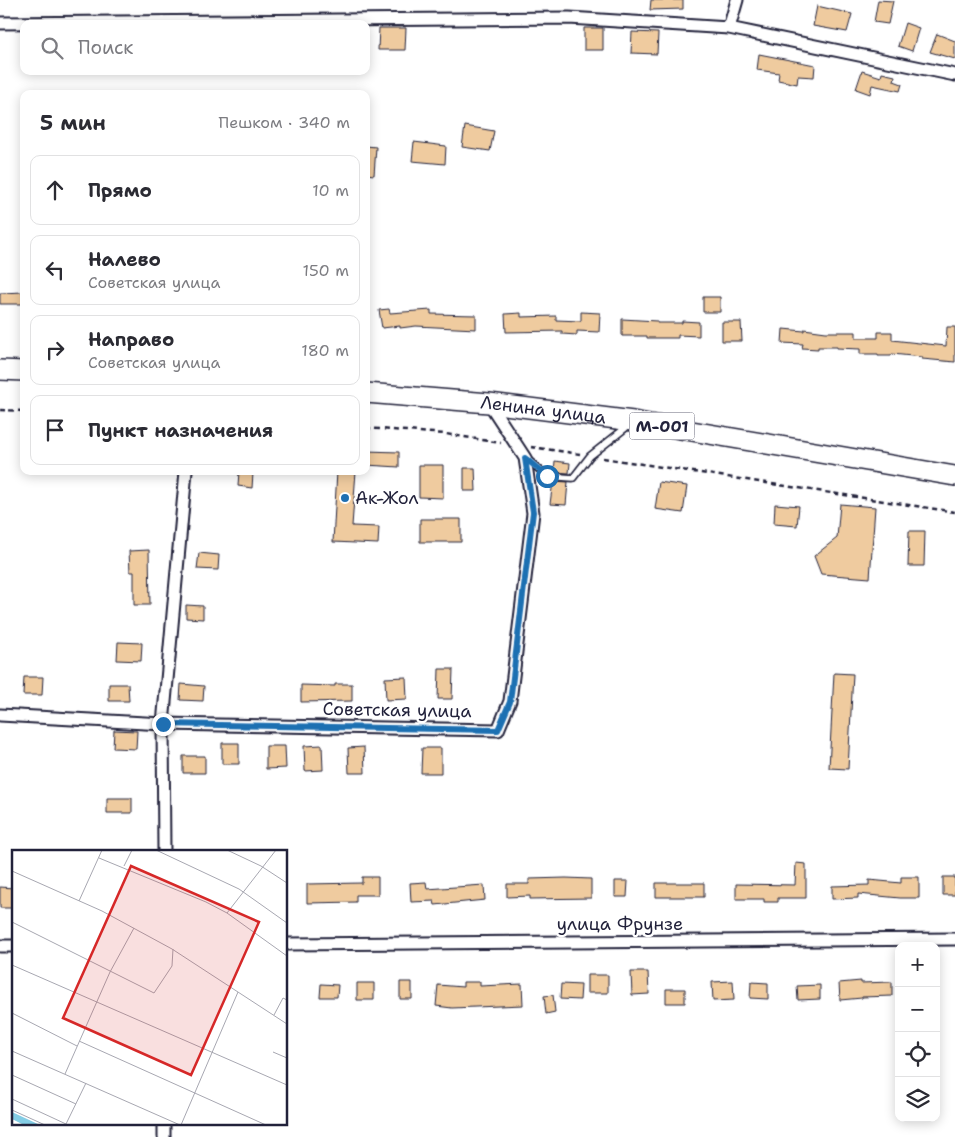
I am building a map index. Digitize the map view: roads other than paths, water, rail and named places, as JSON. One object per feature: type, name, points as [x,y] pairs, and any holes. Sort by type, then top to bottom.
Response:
[{"type":"main road","points":[[0,370],[20,371]]},
{"type":"main road","name":"Ленина улица","points":[[370,393],[489,403],[633,421],[955,476]]},
{"type":"street","points":[[729,28],[737,0]]},
{"type":"street","points":[[341,20],[569,18],[729,28],[955,75]]},
{"type":"street","points":[[0,23],[20,23]]},
{"type":"street","name":"Советская улица","points":[[0,715],[163,724],[498,730],[510,702],[533,512],[525,458],[489,403]]},
{"type":"street","points":[[164,850],[163,724],[186,475]]},
{"type":"street","name":"улица Фрунзе","points":[[288,944],[955,939]]},
{"type":"street","points":[[164,1124],[164,1137]]},
{"type":"lane","points":[[525,458],[547,476],[573,478],[590,456],[633,421]]},
{"type":"place","name":"Ак-Жол","points":[[345,498]]}]
